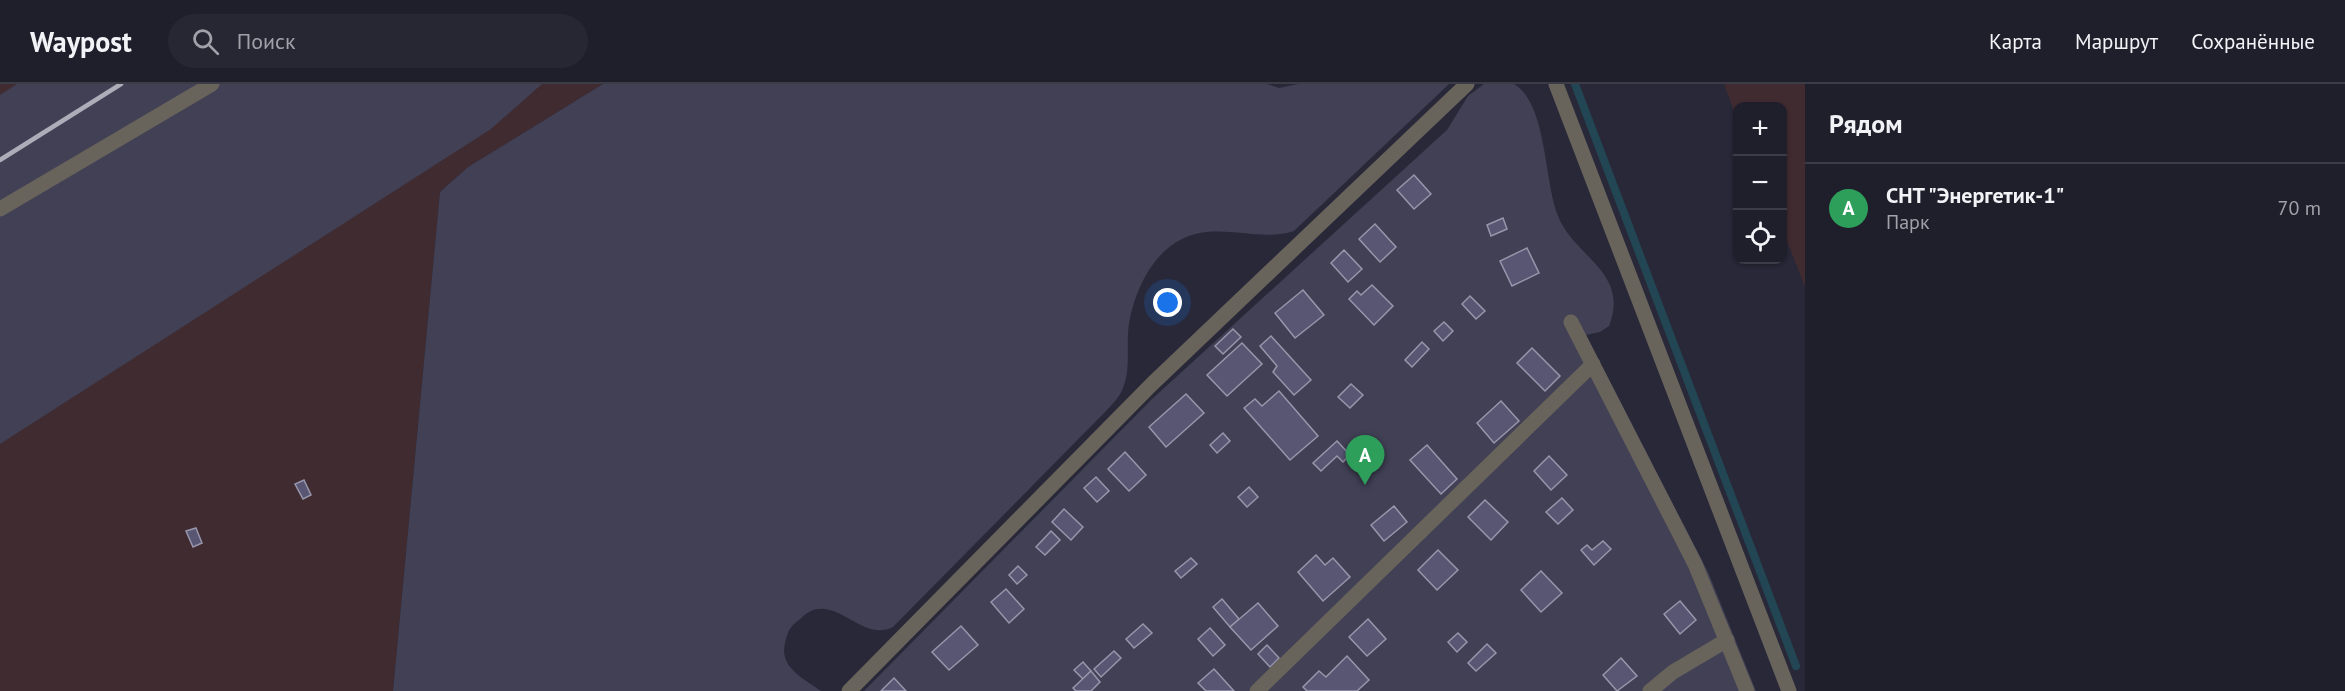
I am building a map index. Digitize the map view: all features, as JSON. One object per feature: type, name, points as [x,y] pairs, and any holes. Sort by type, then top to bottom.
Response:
[{"type":"street","points":[[0,209],[212,84]]},
{"type":"street","points":[[849,691],[1152,384],[1467,84]]},
{"type":"street","points":[[1556,84],[1790,691]]},
{"type":"street","points":[[1571,321],[1698,571],[1747,691]]},
{"type":"street","points":[[1257,691],[1593,364]]},
{"type":"street","points":[[1650,691],[1673,672],[1727,640]]},
{"type":"shaded area","points":[[0,84],[603,84],[468,167],[440,192],[393,691],[0,691]]},
{"type":"shaded area","points":[[17,84],[542,84],[491,129],[0,444],[0,95]]},
{"type":"shaded area","points":[[603,84],[1267,84],[1279,88],[1298,84],[1449,84],[1294,231],[1267,235],[1224,232],[1196,234],[1182,239],[1160,255],[1144,279],[1133,307],[1128,334],[1127,375],[1118,397],[893,627],[881,630],[869,628],[835,612],[823,609],[812,611],[791,627],[784,646],[788,665],[821,691],[393,691],[440,192],[468,167]]},
{"type":"shaded area","points":[[1484,84],[1514,84],[1525,94],[1533,108],[1539,125],[1553,201],[1558,216],[1566,231],[1598,266],[1612,292],[1614,307],[1609,326],[1600,332],[1586,335],[1708,572],[1756,691],[864,691],[1152,399],[1447,130],[1468,96]]},
{"type":"shaded area","points":[[1724,84],[1805,84],[1805,287],[1787,241],[1787,102],[1733,102],[1733,108]]},
{"type":"building","points":[[1414,175],[1431,194],[1414,209],[1397,190]]},
{"type":"building","points":[[1503,218],[1507,229],[1491,236],[1487,225]]},
{"type":"building","points":[[1375,224],[1396,247],[1380,262],[1359,239]]},
{"type":"building","points":[[1527,248],[1539,273],[1512,286],[1500,261]]},
{"type":"building","points":[[1344,250],[1362,269],[1348,282],[1331,263]]},
{"type":"building","points":[[1372,285],[1393,306],[1374,325],[1349,299],[1357,291],[1361,295]]},
{"type":"building","points":[[1303,290],[1324,315],[1295,338],[1275,313]]},
{"type":"building","points":[[1470,296],[1485,311],[1476,319],[1462,304]]},
{"type":"building","points":[[1444,322],[1453,331],[1443,341],[1434,331]]},
{"type":"building","points":[[1233,329],[1241,337],[1223,354],[1215,346]]},
{"type":"building","points":[[1271,336],[1311,380],[1294,395],[1273,372],[1277,366],[1260,346]]},
{"type":"building","points":[[1422,342],[1429,349],[1412,367],[1405,360]]},
{"type":"building","points":[[1242,343],[1262,364],[1227,396],[1207,375]]},
{"type":"building","points":[[1532,348],[1560,376],[1545,391],[1517,363]]},
{"type":"building","points":[[1351,384],[1363,395],[1350,408],[1338,397]]},
{"type":"building","points":[[1279,391],[1318,436],[1290,460],[1244,408],[1255,399],[1262,406]]},
{"type":"building","points":[[1186,394],[1204,413],[1166,447],[1149,427]]},
{"type":"building","points":[[1501,401],[1519,421],[1494,443],[1477,423]]},
{"type":"building","points":[[1223,433],[1230,441],[1217,453],[1210,445]]},
{"type":"building","points":[[1337,441],[1350,455],[1343,462],[1337,456],[1321,471],[1313,463]]},
{"type":"building","points":[[1427,445],[1457,479],[1441,494],[1410,460]]},
{"type":"building","points":[[1125,452],[1146,475],[1129,491],[1108,469]]},
{"type":"building","points":[[1549,456],[1567,475],[1551,490],[1534,471]]},
{"type":"building","points":[[1096,477],[1109,491],[1097,502],[1084,488]]},
{"type":"building","points":[[304,480],[311,495],[303,499],[295,484]]},
{"type":"building","points":[[1249,487],[1258,497],[1247,507],[1238,497]]},
{"type":"building","points":[[1562,498],[1573,510],[1558,524],[1546,512]]},
{"type":"building","points":[[1485,500],[1508,522],[1491,540],[1468,517]]},
{"type":"building","points":[[1394,506],[1407,522],[1384,541],[1371,525]]},
{"type":"building","points":[[1064,509],[1083,527],[1071,540],[1052,522]]},
{"type":"building","points":[[196,528],[202,543],[193,547],[186,531]]},
{"type":"building","points":[[1051,531],[1060,540],[1045,555],[1036,547]]},
{"type":"building","points":[[1603,541],[1611,549],[1594,565],[1581,550],[1587,545],[1592,550]]},
{"type":"building","points":[[1438,550],[1458,570],[1437,590],[1418,570]]},
{"type":"building","points":[[1316,555],[1325,565],[1333,558],[1350,577],[1323,601],[1298,572]]},
{"type":"building","points":[[1191,558],[1197,564],[1181,578],[1175,571]]},
{"type":"building","points":[[1018,566],[1027,575],[1017,584],[1009,575]]},
{"type":"building","points":[[1541,571],[1562,593],[1541,612],[1521,590]]},
{"type":"building","points":[[1006,589],[1024,609],[1009,623],[991,602]]},
{"type":"building","points":[[1222,599],[1239,619],[1230,627],[1213,607]]},
{"type":"building","points":[[1680,601],[1696,620],[1680,634],[1664,614]]},
{"type":"building","points":[[1258,603],[1278,626],[1251,650],[1230,627]]},
{"type":"building","points":[[1368,619],[1386,639],[1367,656],[1349,637]]},
{"type":"building","points":[[1143,624],[1152,633],[1134,648],[1126,639]]},
{"type":"building","points":[[961,626],[978,645],[949,670],[932,652]]},
{"type":"building","points":[[1210,628],[1225,645],[1213,656],[1198,639]]},
{"type":"building","points":[[1458,633],[1467,642],[1457,652],[1448,642]]},
{"type":"building","points":[[1487,644],[1496,653],[1476,671],[1468,663]]},
{"type":"building","points":[[1267,645],[1279,658],[1270,667],[1258,654]]},
{"type":"building","points":[[1114,651],[1121,658],[1101,677],[1094,669]]},
{"type":"building","points":[[1347,656],[1369,680],[1357,691],[1307,691],[1303,687],[1319,671],[1326,677]]},
{"type":"building","points":[[1621,658],[1637,676],[1617,691],[1603,675]]},
{"type":"building","points":[[1083,662],[1091,671],[1083,679],[1074,670]]},
{"type":"building","points":[[1214,669],[1234,691],[1206,691],[1198,683]]},
{"type":"building","points":[[1091,671],[1100,682],[1091,691],[1076,691],[1073,688]]},
{"type":"building","points":[[894,678],[906,691],[881,691]]},
{"type":"waterway","points":[[1575,84],[1796,666]]},
{"type":"railway","points":[[0,160],[121,84]]},
{"type":"place","name":"СНТ \"Энергетик-1\"","points":[[1365,485]]}]
